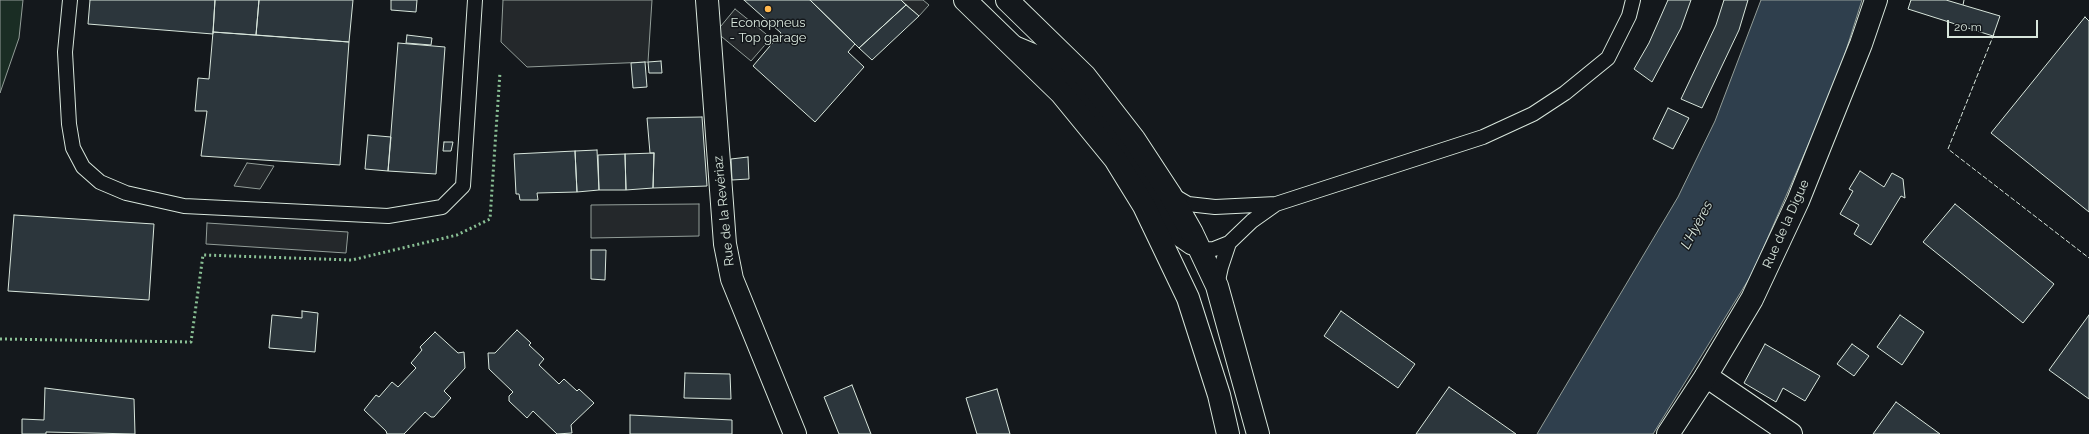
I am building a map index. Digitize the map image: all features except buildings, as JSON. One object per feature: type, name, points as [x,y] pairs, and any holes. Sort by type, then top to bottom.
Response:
[{"type":"street","name":"Rue de la Revériaz","points":[[707,0],[725,244],[732,279],[795,434]]},
{"type":"street","points":[[965,0],[1061,93],[1115,159],[1144,206],[1188,298],[1219,395],[1228,434]]},
{"type":"street","points":[[999,0],[1029,20]]},
{"type":"street","points":[[1007,0],[1085,76],[1134,139],[1170,194],[1201,250],[1217,286],[1258,434]]},
{"type":"street","name":"Rue de la Digue","points":[[1668,434],[1706,376],[1752,299],[1794,208],[1861,44],[1876,0]]},
{"type":"street","points":[[1706,376],[1791,434]]},
{"type":"lane","points":[[70,0],[65,52],[69,116],[73,148],[84,167],[100,182],[126,193],[184,206],[388,216],[442,207],[463,186],[475,0]]},
{"type":"lane","points":[[1170,194],[1188,204],[1215,207],[1276,204],[1483,137],[1533,114],[1565,93],[1608,58],[1629,16],[1633,0]]},
{"type":"lane","points":[[1008,40],[1048,57],[1124,149],[1177,238],[1190,247],[1201,250],[1214,249],[1229,243],[1252,221],[1276,204]]},
{"type":"lane","points":[[1217,286],[1220,267],[1229,243]]},
{"type":"green space","points":[[0,0],[23,0],[19,38],[0,93]]},
{"type":"shaded area","points":[[503,0],[652,0],[648,62],[527,67],[501,42]]},
{"type":"shaded area","points":[[901,0],[923,0],[929,5],[919,16]]},
{"type":"shaded area","points":[[735,9],[771,38],[751,61],[716,32]]},
{"type":"shaded area","points":[[247,163],[274,166],[260,189],[234,186]]},
{"type":"shaded area","points":[[699,204],[699,236],[591,238],[591,205]]},
{"type":"shaded area","points":[[207,223],[348,232],[346,253],[206,244]]},
{"type":"water","name":"L'Hyères","points":[[1761,0],[1862,0],[1837,79],[1752,274],[1653,434],[1537,434],[1678,197],[1715,121]]},
{"type":"hedge","points":[[0,339],[191,342],[203,255],[352,260],[457,235],[490,219],[500,72]]},
{"type":"fence","points":[[1964,0],[1964,6]]},
{"type":"fence","points":[[1994,34],[1948,149],[2089,258]]},
{"type":"place","name":"Econopneus - Top garage","points":[[768,9]]}]
